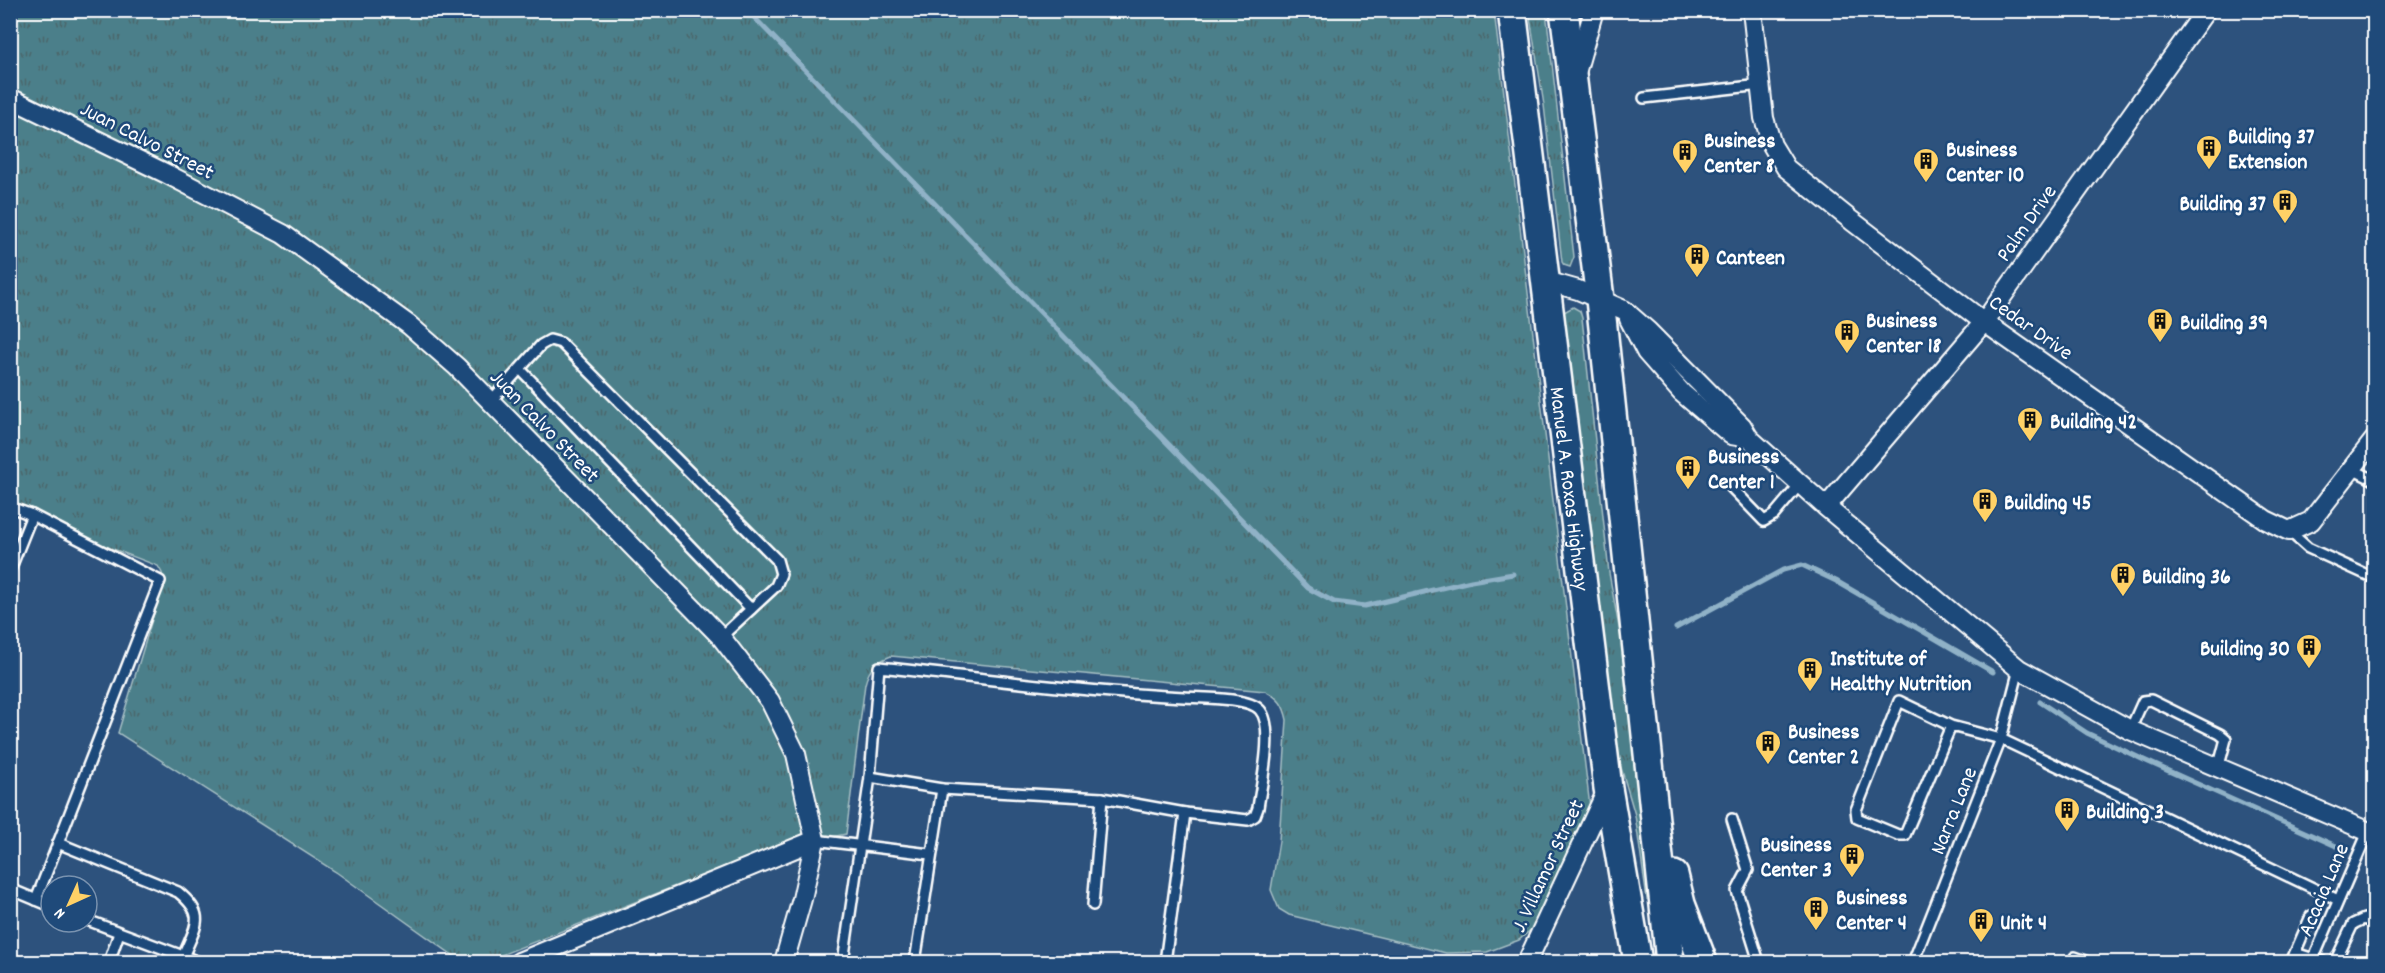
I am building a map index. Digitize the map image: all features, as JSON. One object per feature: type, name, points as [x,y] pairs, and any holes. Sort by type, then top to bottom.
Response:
[{"type":"main road","name":"Manuel A. Roxas Highway","points":[[1512,10],[1608,788],[1638,963]]},
{"type":"main road","name":"Manuel A. Roxas Highway","points":[[1564,10],[1600,298],[1671,963]]},
{"type":"main road","points":[[1648,760],[1681,904],[1703,963]]},
{"type":"street","points":[[1573,86],[1594,10]]},
{"type":"street","name":"Cedar Drive","points":[[1752,10],[1764,118],[1772,145],[1786,168],[1984,322],[2266,520],[2289,531]]},
{"type":"street","name":"Palm Drive","points":[[1826,507],[1984,322],[2206,10]]},
{"type":"street","name":"Juan Calvo Street","points":[[10,98],[167,174],[282,234],[409,325],[457,367],[721,637],[770,701],[796,754],[815,840],[802,899],[784,963]]},
{"type":"street","points":[[1546,281],[1600,298],[1624,310],[1646,352],[1682,393],[1731,435],[1749,438],[1826,507],[2019,669],[2130,730],[2371,833]]},
{"type":"street","points":[[2289,531],[2312,521],[2354,470],[2374,440]]},
{"type":"street","name":"J. Villamor Street","points":[[1527,963],[1608,788]]},
{"type":"street","points":[[522,961],[815,840]]},
{"type":"lane","points":[[1644,98],[1761,85]]},
{"type":"lane","points":[[490,402],[541,345],[550,340],[561,343],[777,560],[781,574],[776,586],[721,637]]},
{"type":"lane","points":[[520,369],[751,609]]},
{"type":"lane","points":[[2354,470],[2374,480]]},
{"type":"lane","points":[[1731,487],[1764,521],[1774,515],[1801,483]]},
{"type":"lane","points":[[10,507],[32,515],[160,581],[36,900]]},
{"type":"lane","points":[[10,570],[32,515]]},
{"type":"lane","points":[[2289,531],[2308,548],[2374,578]]},
{"type":"lane","points":[[843,963],[870,777],[879,667],[1142,695],[1208,698],[1248,703],[1257,707],[1266,722],[1266,743],[1258,808],[1255,816],[1248,820],[1185,813],[1102,798],[942,789],[870,777]]},
{"type":"lane","name":"Narra Lane","points":[[1913,963],[2001,739],[2019,669]]},
{"type":"lane","points":[[2130,730],[2144,701],[2151,700],[2226,739],[2218,769]]},
{"type":"lane","points":[[1951,726],[1905,835],[1898,836],[1857,818],[1856,810],[1899,701],[1951,726],[2001,739],[2338,900]]},
{"type":"lane","points":[[915,963],[930,854],[942,789]]},
{"type":"lane","points":[[1093,905],[1102,798]]},
{"type":"lane","points":[[1165,963],[1185,813]]},
{"type":"lane","points":[[1732,819],[1748,870],[1737,891],[1759,963]]},
{"type":"lane","name":"Acacia Lane","points":[[2316,962],[2338,900],[2371,833]]},
{"type":"lane","points":[[815,840],[930,854]]},
{"type":"lane","points":[[58,843],[178,892],[193,903],[198,918],[183,957]]},
{"type":"lane","points":[[10,889],[39,901]]},
{"type":"lane","points":[[2291,963],[2311,916]]},
{"type":"lane","points":[[2336,963],[2353,924],[2364,919],[2374,922]]},
{"type":"lane","points":[[99,925],[199,963]]},
{"type":"lane","points":[[109,963],[119,933]]},
{"type":"lane","points":[[2295,953],[2316,962]]},
{"type":"lane","points":[[2075,957],[2089,963]]},
{"type":"lane","points":[[522,961],[556,963]]},
{"type":"lane","points":[[2351,963],[2360,963]]},
{"type":"green space","points":[[10,11],[1494,11],[1590,807],[1535,926],[1519,940],[1487,952],[1446,953],[1289,915],[1279,909],[1271,890],[1279,841],[1287,720],[1280,702],[1265,691],[891,656],[874,666],[865,684],[846,834],[764,851],[486,961],[468,961],[454,956],[336,872],[118,733],[163,583],[162,573],[158,566],[11,510]]},
{"type":"green space","points":[[1529,11],[1546,11],[1574,257],[1570,267],[1562,262],[1544,105]]},
{"type":"green space","points":[[1573,307],[1580,311],[1582,318],[1609,573],[1623,649],[1651,898],[1647,899],[1635,815],[1620,764],[1563,317],[1564,312]]},
{"type":"waterway","points":[[747,10],[1308,588],[1334,602],[1365,606],[1471,581],[1513,574]]},
{"type":"waterway","points":[[1676,628],[1783,570],[1802,565],[1836,581],[1993,672]]},
{"type":"waterway","points":[[2040,702],[2087,733],[2336,846]]},
{"type":"place","name":"Building 37 Extension","points":[[2209,171]]},
{"type":"place","name":"Business Center 8","points":[[1685,175]]},
{"type":"place","name":"Business Center 10","points":[[1926,184]]},
{"type":"place","name":"Building 37","points":[[2285,225]]},
{"type":"place","name":"Canteen","points":[[1697,279]]},
{"type":"place","name":"Building 39","points":[[2160,344]]},
{"type":"place","name":"Business Center 18","points":[[1847,355]]},
{"type":"place","name":"Building 42","points":[[2030,443]]},
{"type":"place","name":"Business Center 1","points":[[1688,491]]},
{"type":"place","name":"Building 45","points":[[1985,524]]},
{"type":"place","name":"Building 36","points":[[2123,598]]},
{"type":"place","name":"Building 30","points":[[2309,670]]},
{"type":"place","name":"Institute of Healthy Nutrition","points":[[1810,693]]},
{"type":"place","name":"Business Center 2","points":[[1768,766]]},
{"type":"place","name":"Building 3","points":[[2067,833]]},
{"type":"place","name":"Business Center 3","points":[[1852,879]]},
{"type":"place","name":"Business Center 4","points":[[1816,932]]},
{"type":"place","name":"Unit 4","points":[[1981,944]]}]
